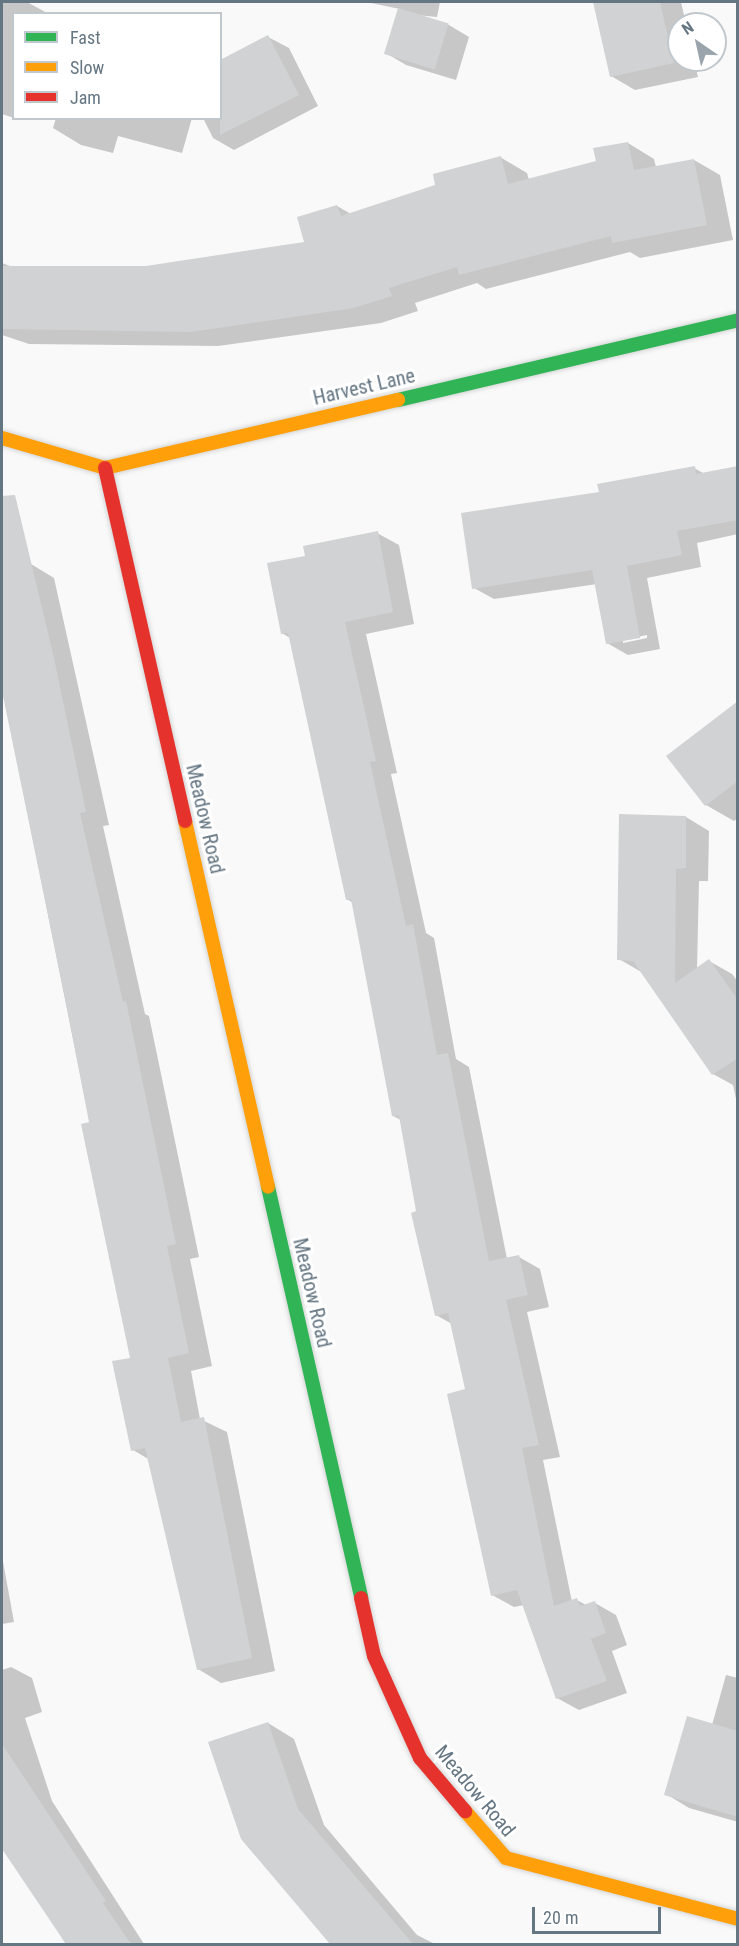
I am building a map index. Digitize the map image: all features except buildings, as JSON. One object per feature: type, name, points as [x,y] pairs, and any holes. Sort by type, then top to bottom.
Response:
[{"type":"street","name":"Harvest Lane","points":[[2,438],[105,468],[738,320]]},
{"type":"street","name":"Meadow Road","points":[[105,468],[374,1656],[420,1758],[507,1858],[738,1918]]},
{"type":"traffic: fast","points":[[398,400],[738,320]]},
{"type":"traffic: fast","points":[[268,1187],[361,1598]]},
{"type":"traffic: slow","points":[[2,438],[105,468],[398,400]]},
{"type":"traffic: slow","points":[[185,821],[268,1187]]},
{"type":"traffic: slow","points":[[465,1811],[506,1858],[738,1919]]},
{"type":"traffic: jam","points":[[105,468],[185,821]]},
{"type":"traffic: jam","points":[[361,1598],[374,1656],[420,1758],[465,1811]]}]
